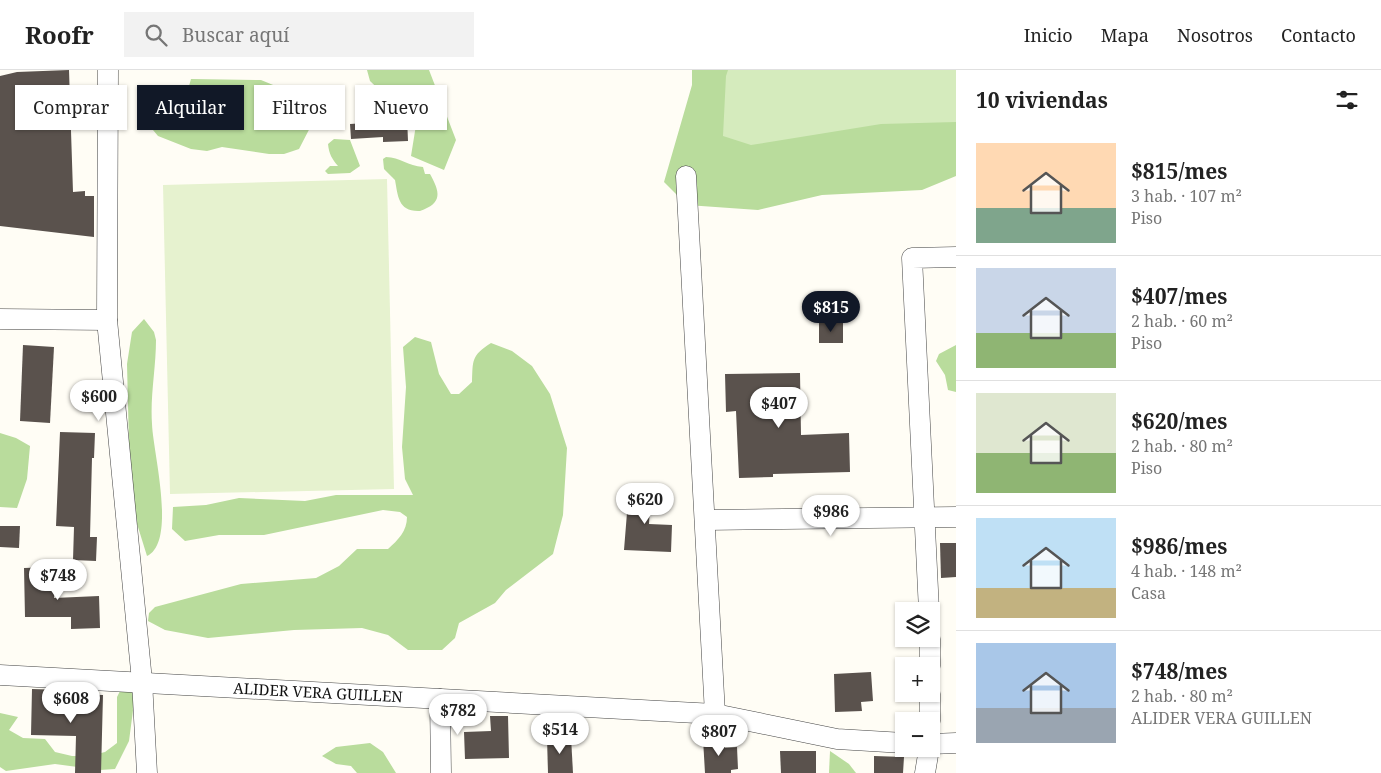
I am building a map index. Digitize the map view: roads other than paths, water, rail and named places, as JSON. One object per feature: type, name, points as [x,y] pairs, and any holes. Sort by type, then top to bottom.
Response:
[{"type":"street","points":[[108,70],[107,320],[142,681],[147,773]]},
{"type":"street","points":[[686,176],[715,714]]},
{"type":"street","points":[[929,602],[912,258],[956,257]]},
{"type":"street","points":[[0,319],[107,320]]},
{"type":"street","points":[[705,520],[956,517]]},
{"type":"street","name":"ALIDER VERA GUILLEN","points":[[0,675],[142,681],[715,714],[837,739],[895,742]]},
{"type":"street","points":[[440,699],[441,773]]},
{"type":"street","points":[[940,744],[956,743]]},
{"type":"street","points":[[925,773],[928,757]]}]
